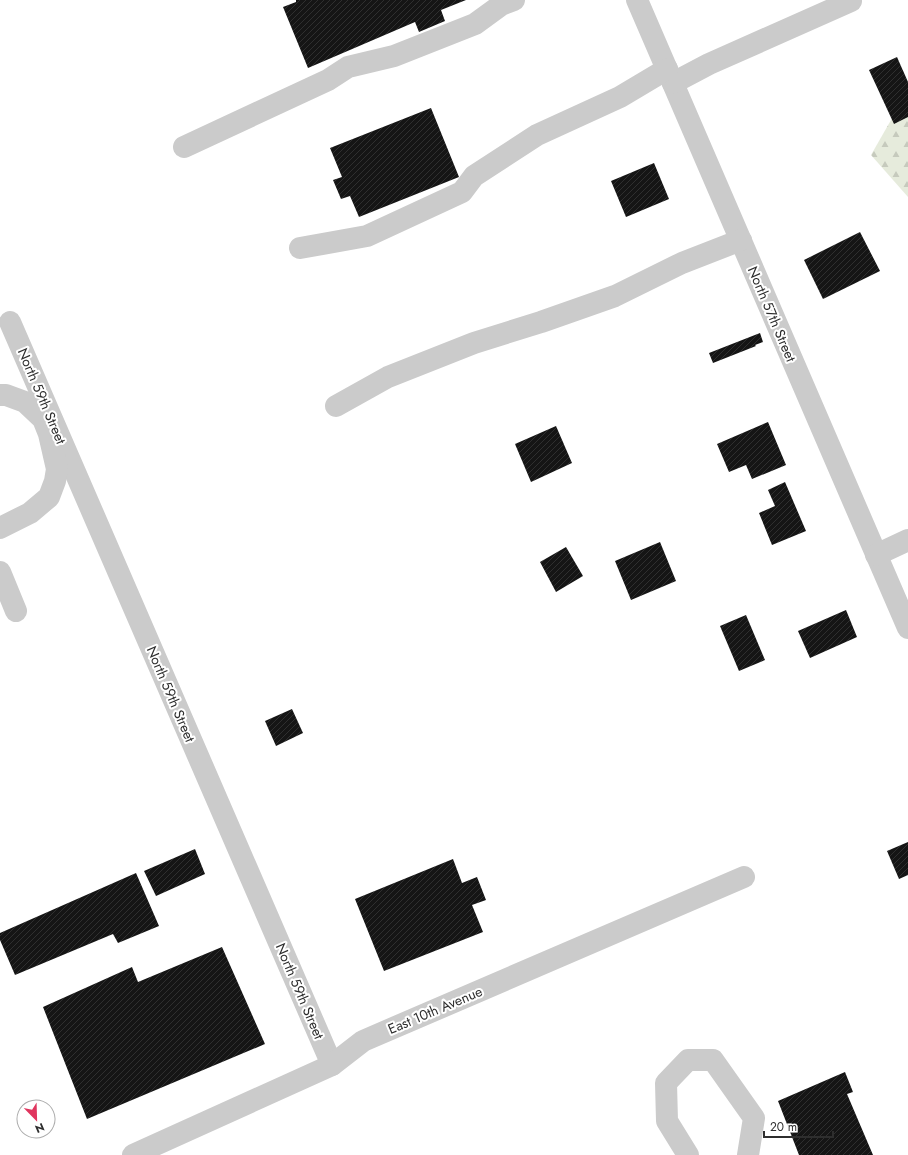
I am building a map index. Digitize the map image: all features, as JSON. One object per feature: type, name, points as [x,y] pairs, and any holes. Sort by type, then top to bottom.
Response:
[{"type":"street","points":[[184,147],[328,80],[348,67],[394,56],[475,24],[501,6],[514,0]]},
{"type":"street","name":"North 57th Street","points":[[637,0],[908,628]]},
{"type":"street","points":[[300,248],[367,236],[462,192],[474,176],[537,135],[670,76],[709,64],[851,1]]},
{"type":"street","points":[[336,406],[388,377],[474,343],[541,322],[615,296],[682,263],[740,240]]},
{"type":"street","name":"North 59th Street","points":[[10,322],[332,1065]]},
{"type":"street","points":[[0,395],[6,394],[25,402],[43,419],[49,434],[57,469],[55,481],[49,497],[30,512],[0,528]]},
{"type":"street","points":[[876,555],[908,540]]},
{"type":"street","points":[[0,572],[16,611]]},
{"type":"street","name":"East 10th Avenue","points":[[146,1152],[332,1065],[363,1041],[744,877]]},
{"type":"street","points":[[688,1155],[667,1121],[666,1083],[688,1060],[713,1060],[754,1118],[748,1155]]},
{"type":"green space","points":[[908,96],[908,197],[871,155],[899,106]]},
{"type":"building","points":[[296,0],[466,0],[441,10],[445,21],[419,32],[415,22],[308,68],[283,7],[296,2]]},
{"type":"building","points":[[897,57],[908,82],[908,117],[894,124],[869,70]]},
{"type":"building","points":[[431,108],[459,177],[359,217],[350,196],[341,199],[333,180],[342,177],[330,148]]},
{"type":"building","points":[[654,163],[669,199],[626,217],[611,181]]},
{"type":"building","points":[[860,232],[880,271],[823,299],[804,260]]},
{"type":"building","points":[[760,333],[763,342],[713,363],[709,353]]},
{"type":"building","points":[[768,422],[786,465],[752,479],[746,465],[729,472],[717,444]]},
{"type":"building","points":[[556,426],[572,463],[531,482],[515,444]]},
{"type":"building","points":[[785,482],[806,531],[772,545],[759,513],[775,506],[768,490]]},
{"type":"building","points":[[660,542],[676,581],[631,600],[615,561]]},
{"type":"building","points":[[566,547],[583,576],[556,592],[540,562]]},
{"type":"building","points":[[846,610],[857,637],[810,658],[798,631]]},
{"type":"building","points":[[746,615],[765,660],[739,671],[720,626]]},
{"type":"building","points":[[292,709],[303,733],[276,746],[265,721]]},
{"type":"building","points":[[908,842],[908,875],[899,879],[887,851]]},
{"type":"building","points":[[195,849],[205,874],[156,896],[144,871]]},
{"type":"building","points":[[453,859],[462,883],[477,877],[486,900],[472,905],[483,932],[384,971],[355,899]]},
{"type":"building","points":[[136,873],[159,926],[118,943],[113,934],[15,975],[0,940],[0,933]]},
{"type":"building","points":[[222,947],[265,1044],[87,1119],[43,1007],[132,967],[138,982]]},
{"type":"building","points":[[845,1072],[853,1092],[847,1094],[873,1155],[799,1155],[778,1101]]}]
